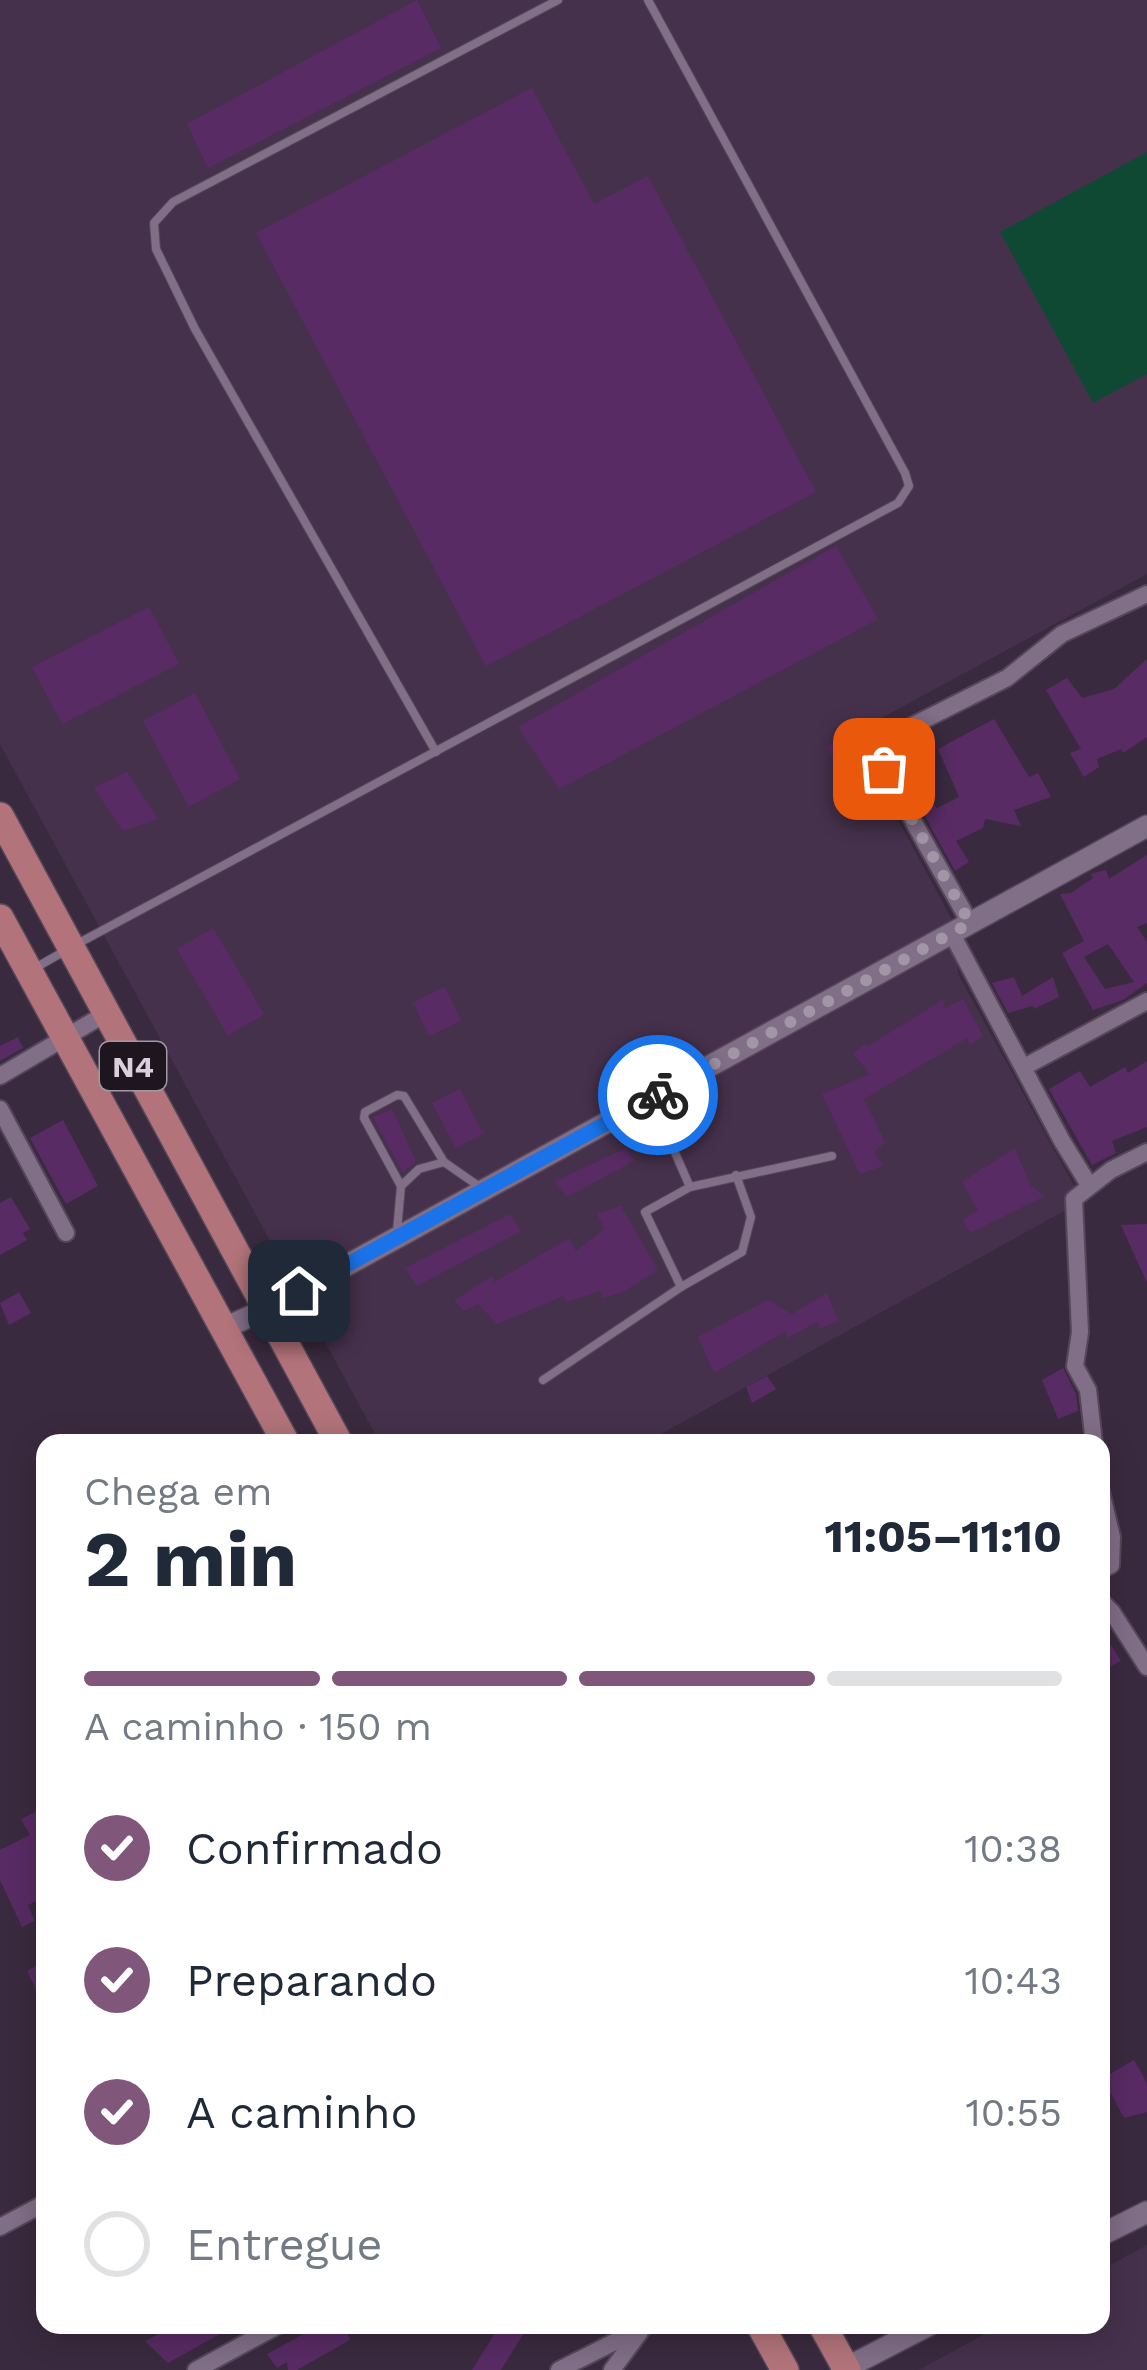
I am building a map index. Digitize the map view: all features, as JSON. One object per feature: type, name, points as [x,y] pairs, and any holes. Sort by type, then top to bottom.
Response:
[{"type":"highway","name":"N4","points":[[0,815],[334,1434]]},
{"type":"highway","name":"N4","points":[[0,918],[281,1434]]},
{"type":"highway","points":[[765,2334],[784,2370]]},
{"type":"highway","points":[[827,2334],[845,2369]]},
{"type":"street","points":[[1089,1185],[1024,1067],[884,769],[884,749],[894,735],[1007,677],[1062,634],[1147,594]]},
{"type":"street","points":[[224,1328],[267,1309],[1147,826]]},
{"type":"street","points":[[1024,1067],[1147,1000]]},
{"type":"street","points":[[0,1076],[105,1015]]},
{"type":"street","points":[[0,1109],[66,1233]]},
{"type":"street","points":[[1093,1434],[1088,1390],[1075,1366],[1080,1332],[1074,1199],[1089,1185],[1147,1152]]},
{"type":"street","points":[[1110,1529],[1110,1565]]},
{"type":"street","points":[[1110,1610],[1147,1667]]},
{"type":"street","points":[[0,2227],[36,2208]]},
{"type":"street","points":[[1110,2231],[1147,2212]]},
{"type":"street","points":[[196,2370],[262,2334]]},
{"type":"street","points":[[559,2370],[629,2334]]},
{"type":"street","points":[[612,2370],[639,2334]]},
{"type":"street","points":[[845,2369],[912,2334]]},
{"type":"lane","points":[[436,752],[195,329],[156,249],[154,223],[173,202],[557,0]]},
{"type":"lane","points":[[30,971],[898,502],[909,486],[648,0]]},
{"type":"lane","points":[[396,1238],[401,1186],[364,1112],[404,1096],[444,1162],[484,1190]]},
{"type":"lane","points":[[651,1099],[690,1187]]},
{"type":"lane","points":[[681,1286],[645,1212],[690,1187],[832,1156]]},
{"type":"lane","points":[[401,1186],[419,1168],[444,1162]]},
{"type":"lane","points":[[543,1380],[681,1286],[742,1252],[751,1217],[736,1175]]},
{"type":"shaded area","points":[[0,0],[1147,0],[1147,574],[852,734],[952,920],[958,974],[1082,1201],[661,1434],[375,1434],[0,744]]},
{"type":"shaded area","points":[[1147,2245],[1147,2370],[919,2370],[985,2334],[1110,2334],[1110,2265]]},
{"type":"green space","points":[[1147,152],[1147,374],[1093,403],[1000,232]]},
{"type":"building","points":[[417,0],[441,48],[208,168],[187,124]]},
{"type":"building","points":[[532,88],[594,204],[648,176],[816,492],[486,666],[256,233]]},
{"type":"building","points":[[836,546],[878,619],[559,789],[518,727]]},
{"type":"building","points":[[149,607],[179,664],[62,724],[32,667]]},
{"type":"building","points":[[1147,659],[1147,737],[1123,753],[1121,749],[1097,759],[1099,767],[1084,777],[1070,753],[1081,749],[1046,690],[1067,678],[1082,698],[1114,689]]},
{"type":"building","points":[[195,693],[240,779],[189,807],[143,721]]},
{"type":"building","points":[[994,719],[1029,777],[1038,773],[1051,797],[1014,810],[1021,826],[985,819],[983,828],[956,841],[969,862],[955,871],[920,807],[928,799],[937,808],[959,797],[938,749]]},
{"type":"building","points":[[842,738],[872,784],[853,795],[827,747]]},
{"type":"building","points":[[127,772],[158,819],[123,831],[94,788]]},
{"type":"building","points":[[1147,855],[1147,923],[1137,927],[1147,942],[1147,983],[1123,1000],[1093,1010],[1062,953],[1084,941],[1060,894],[1071,893],[1093,878],[1091,874],[1106,870],[1109,879]],"holes":[[[1108,944],[1134,982],[1105,989],[1084,957]]]},
{"type":"building","points":[[213,928],[264,1014],[228,1036],[177,949]]},
{"type":"building","points":[[1014,977],[1022,996],[1053,977],[1059,997],[1034,1009],[1008,1013],[992,983]]},
{"type":"building","points":[[445,987],[461,1021],[429,1036],[413,1002]]},
{"type":"building","points":[[963,999],[983,1036],[970,1045],[967,1038],[864,1099],[885,1142],[874,1152],[883,1166],[860,1174],[822,1094],[870,1074],[853,1053],[866,1043],[943,1000],[945,1009]]},
{"type":"building","points":[[18,1037],[23,1048],[0,1061],[0,1046]]},
{"type":"building","points":[[1147,1061],[1147,1127],[1112,1141],[1116,1153],[1092,1165],[1049,1089],[1080,1071],[1090,1087],[1125,1067],[1128,1073]]},
{"type":"building","points":[[460,1089],[483,1134],[456,1148],[432,1103]]},
{"type":"building","points":[[392,1109],[416,1161],[403,1173],[373,1117]]},
{"type":"building","points":[[63,1120],[98,1186],[66,1204],[30,1138]]},
{"type":"building","points":[[626,1148],[634,1161],[567,1197],[554,1182]]},
{"type":"building","points":[[1015,1148],[1030,1185],[1045,1196],[970,1233],[963,1220],[978,1210],[962,1182]]},
{"type":"building","points":[[11,1197],[30,1229],[23,1233],[27,1240],[0,1255],[0,1203]]},
{"type":"building","points":[[621,1206],[658,1270],[623,1292],[603,1298],[600,1291],[567,1302],[563,1296],[497,1324],[478,1304],[464,1311],[454,1301],[492,1276],[495,1282],[569,1238],[576,1251],[604,1229],[597,1214]]},
{"type":"building","points":[[510,1214],[521,1231],[417,1286],[405,1268]]},
{"type":"building","points":[[1147,1224],[1147,1283],[1121,1225]]},
{"type":"building","points":[[19,1292],[31,1313],[9,1325],[0,1303]]},
{"type":"building","points":[[827,1293],[838,1321],[821,1328],[817,1322],[787,1338],[786,1331],[714,1373],[698,1337],[768,1300],[792,1314]]},
{"type":"building","points":[[1063,1368],[1076,1394],[1078,1411],[1058,1419],[1042,1380]]},
{"type":"building","points":[[767,1376],[776,1389],[752,1403],[746,1387]]},
{"type":"building","points":[[1110,1643],[1121,1661],[1110,1666]]},
{"type":"building","points":[[36,1812],[36,1901],[28,1905],[35,1921],[22,1927],[0,1880],[0,1850],[30,1835],[21,1819]]},
{"type":"building","points":[[36,1966],[36,1990],[27,1971]]},
{"type":"building","points":[[1134,2060],[1147,2083],[1147,2112],[1124,2118],[1110,2091],[1110,2074]]},
{"type":"building","points":[[159,2334],[220,2334],[168,2363],[145,2341]]},
{"type":"building","points":[[304,2334],[348,2334],[350,2340],[297,2370],[288,2370],[287,2362],[277,2368],[267,2354]]},
{"type":"building","points":[[494,2334],[523,2334],[501,2370],[472,2370]]},
{"type":"way so far","points":[[658,1095],[970,923],[884,769]]},
{"type":"route","points":[[299,1291],[658,1095]]}]
